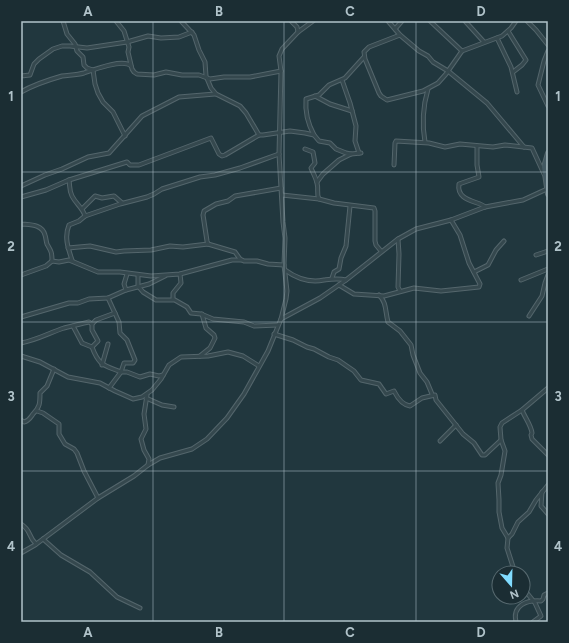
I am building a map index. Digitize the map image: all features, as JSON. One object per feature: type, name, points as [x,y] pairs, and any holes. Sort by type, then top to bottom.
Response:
[{"type":"main road","points":[[548,153],[544,167],[548,192]]},
{"type":"street","points":[[63,21],[67,33],[74,42],[77,51],[83,57],[84,65],[93,70]]},
{"type":"street","points":[[116,21],[123,29],[132,70],[137,74],[154,75],[167,72],[182,75],[199,75],[206,79],[250,76],[280,71]]},
{"type":"street","points":[[181,21],[194,35],[205,62],[206,79],[211,88],[216,94],[240,106],[259,134]]},
{"type":"street","points":[[290,21],[297,27],[298,32]]},
{"type":"street","points":[[21,553],[36,544],[98,498],[134,476],[148,464],[160,458],[192,449],[207,439],[227,418],[238,403],[268,350],[281,319],[287,295],[284,265],[285,238],[278,133],[279,56],[280,51],[298,32],[313,21]]},
{"type":"street","points":[[388,21],[400,35],[419,51],[428,56],[433,62],[448,71],[479,95],[494,109],[524,147]]},
{"type":"street","points":[[395,29],[402,21]]},
{"type":"street","points":[[430,21],[462,51]]},
{"type":"street","points":[[466,21],[484,42]]},
{"type":"street","points":[[400,35],[367,48],[364,52],[364,57],[379,93],[385,100],[390,100],[428,89],[438,83],[462,51],[502,36],[516,21]]},
{"type":"street","points":[[527,21],[548,46]]},
{"type":"street","points":[[508,31],[526,60],[513,72]]},
{"type":"street","points":[[21,76],[31,75],[34,64],[38,59],[53,49],[66,45],[87,48],[127,42],[148,36],[161,38],[179,37],[192,32]]},
{"type":"street","points":[[496,38],[513,72],[517,92]]},
{"type":"street","points":[[548,51],[538,85],[548,106]]},
{"type":"street","points":[[350,154],[336,149],[330,143],[319,141],[310,127],[306,104],[307,98],[316,96],[331,84],[342,80],[364,57]]},
{"type":"street","points":[[21,92],[30,87],[61,77],[83,74],[111,64],[127,63],[131,66]]},
{"type":"street","points":[[93,70],[98,93],[103,102],[113,112],[125,136]]},
{"type":"street","points":[[317,182],[338,160],[350,154],[360,153],[355,141],[357,128],[342,80]]},
{"type":"street","points":[[425,142],[423,127],[425,101],[428,89]]},
{"type":"street","points":[[21,186],[88,157],[106,154],[112,151],[142,116],[179,97],[216,94]]},
{"type":"street","points":[[316,96],[330,104],[352,111]]},
{"type":"street","points":[[21,198],[25,195],[46,190],[69,180],[127,162],[130,165],[139,165],[211,138],[222,156],[259,134],[263,135],[290,131],[314,135]]},
{"type":"street","points":[[394,165],[396,141],[425,142],[445,148],[460,144],[493,147],[505,145],[530,147],[533,150],[544,174]]},
{"type":"street","points":[[477,146],[477,165],[479,176],[459,184],[459,188],[463,195],[470,201],[483,204],[485,207]]},
{"type":"street","points":[[305,149],[312,151],[315,163],[311,168],[317,182],[319,200]]},
{"type":"street","points":[[72,260],[66,236],[69,226],[85,216],[122,203],[145,198],[162,189],[200,177],[215,175],[244,167],[279,154]]},
{"type":"street","points":[[69,180],[69,191],[82,209],[85,216]]},
{"type":"street","points":[[208,244],[206,241],[203,215],[204,212],[218,203],[228,201],[235,196],[281,188]]},
{"type":"street","points":[[281,319],[320,298],[346,280],[398,239],[416,229],[451,220],[485,207],[523,200],[548,192]]},
{"type":"street","points":[[82,209],[92,197],[95,196],[102,198],[114,196],[122,203]]},
{"type":"street","points":[[282,196],[319,200],[374,209],[375,241],[376,245],[382,251]]},
{"type":"street","points":[[332,278],[334,272],[339,269],[341,258],[346,246],[350,206]]},
{"type":"street","points":[[339,285],[354,294],[379,296],[415,288],[441,291],[479,287],[480,284],[460,235],[451,220]]},
{"type":"street","points":[[21,224],[40,228],[45,234],[47,243],[51,250],[52,261]]},
{"type":"street","points":[[398,239],[398,287],[400,291]]},
{"type":"street","points":[[474,272],[488,264],[496,250],[504,241]]},
{"type":"street","points":[[68,248],[90,246],[116,252],[151,250],[170,246],[183,247],[208,244],[235,252],[242,260]]},
{"type":"street","points":[[536,255],[548,251]]},
{"type":"street","points":[[21,275],[46,266],[52,261],[60,262],[68,259],[98,272],[120,272],[151,276],[180,274],[232,260],[284,265]]},
{"type":"street","points":[[521,280],[548,269]]},
{"type":"street","points":[[285,270],[299,278],[321,280],[332,278],[346,280]]},
{"type":"street","points":[[126,290],[124,284],[127,274]]},
{"type":"street","points":[[173,300],[173,294],[182,283],[180,274]]},
{"type":"street","points":[[138,275],[138,286],[143,292],[154,299],[166,301],[173,300],[187,308],[191,313],[202,314],[213,319],[244,322],[254,326],[278,325]]},
{"type":"street","points":[[21,316],[69,303],[78,303],[90,299],[108,298],[126,290],[146,285],[168,275]]},
{"type":"street","points":[[529,316],[542,296],[548,275]]},
{"type":"street","points":[[379,296],[386,304],[388,322],[400,331],[412,345],[413,355],[420,373],[432,394],[435,395],[436,400],[463,434],[474,443],[482,455],[485,455],[501,440]]},
{"type":"street","points":[[108,298],[119,322],[121,335],[127,340],[135,359],[132,363],[124,363],[121,372],[108,388]]},
{"type":"street","points":[[92,347],[98,341],[92,330],[92,324],[96,320],[115,313]]},
{"type":"street","points":[[199,356],[210,348],[214,339],[214,335],[206,328],[202,314]]},
{"type":"street","points":[[21,343],[41,338],[64,328],[89,322],[92,324]]},
{"type":"street","points":[[73,326],[82,344],[92,347]]},
{"type":"street","points":[[274,334],[293,340],[338,360],[356,372],[361,380],[381,385],[386,394],[394,391],[408,406],[432,394]]},
{"type":"street","points":[[102,364],[108,344]]},
{"type":"street","points":[[92,347],[96,358],[102,364],[121,372],[127,372],[140,377],[150,374],[159,376],[163,375]]},
{"type":"street","points":[[21,356],[37,360],[72,378],[97,382],[133,399],[146,396],[154,388],[169,365],[179,358],[228,352],[243,356],[259,366]]},
{"type":"street","points":[[21,420],[24,422],[28,421],[37,410],[41,399],[40,393],[47,386],[54,369]]},
{"type":"street","points":[[512,565],[507,548],[508,538],[502,528],[499,512],[497,485],[501,475],[505,451],[501,440],[500,428],[502,424],[522,410],[548,388]]},
{"type":"street","points":[[146,396],[144,414],[146,429],[141,440],[149,459],[148,464]]},
{"type":"street","points":[[146,396],[162,404],[174,407]]},
{"type":"street","points":[[37,410],[59,425],[59,434],[65,444],[74,449],[77,453],[84,471],[98,498]]},
{"type":"street","points":[[522,410],[526,420],[532,427],[532,433],[530,434],[532,438],[548,455]]},
{"type":"street","points":[[440,441],[456,425]]},
{"type":"street","points":[[508,538],[512,534],[518,522],[530,510],[548,485]]},
{"type":"street","points":[[542,492],[541,506],[548,514]]},
{"type":"street","points":[[21,524],[28,529],[32,540],[36,544]]},
{"type":"street","points":[[43,538],[61,555],[90,572],[117,596],[140,608]]},
{"type":"street","points":[[516,622],[515,614],[518,608],[533,600],[541,601],[544,595],[548,593]]},
{"type":"street","points":[[531,598],[541,616],[534,622]]}]
